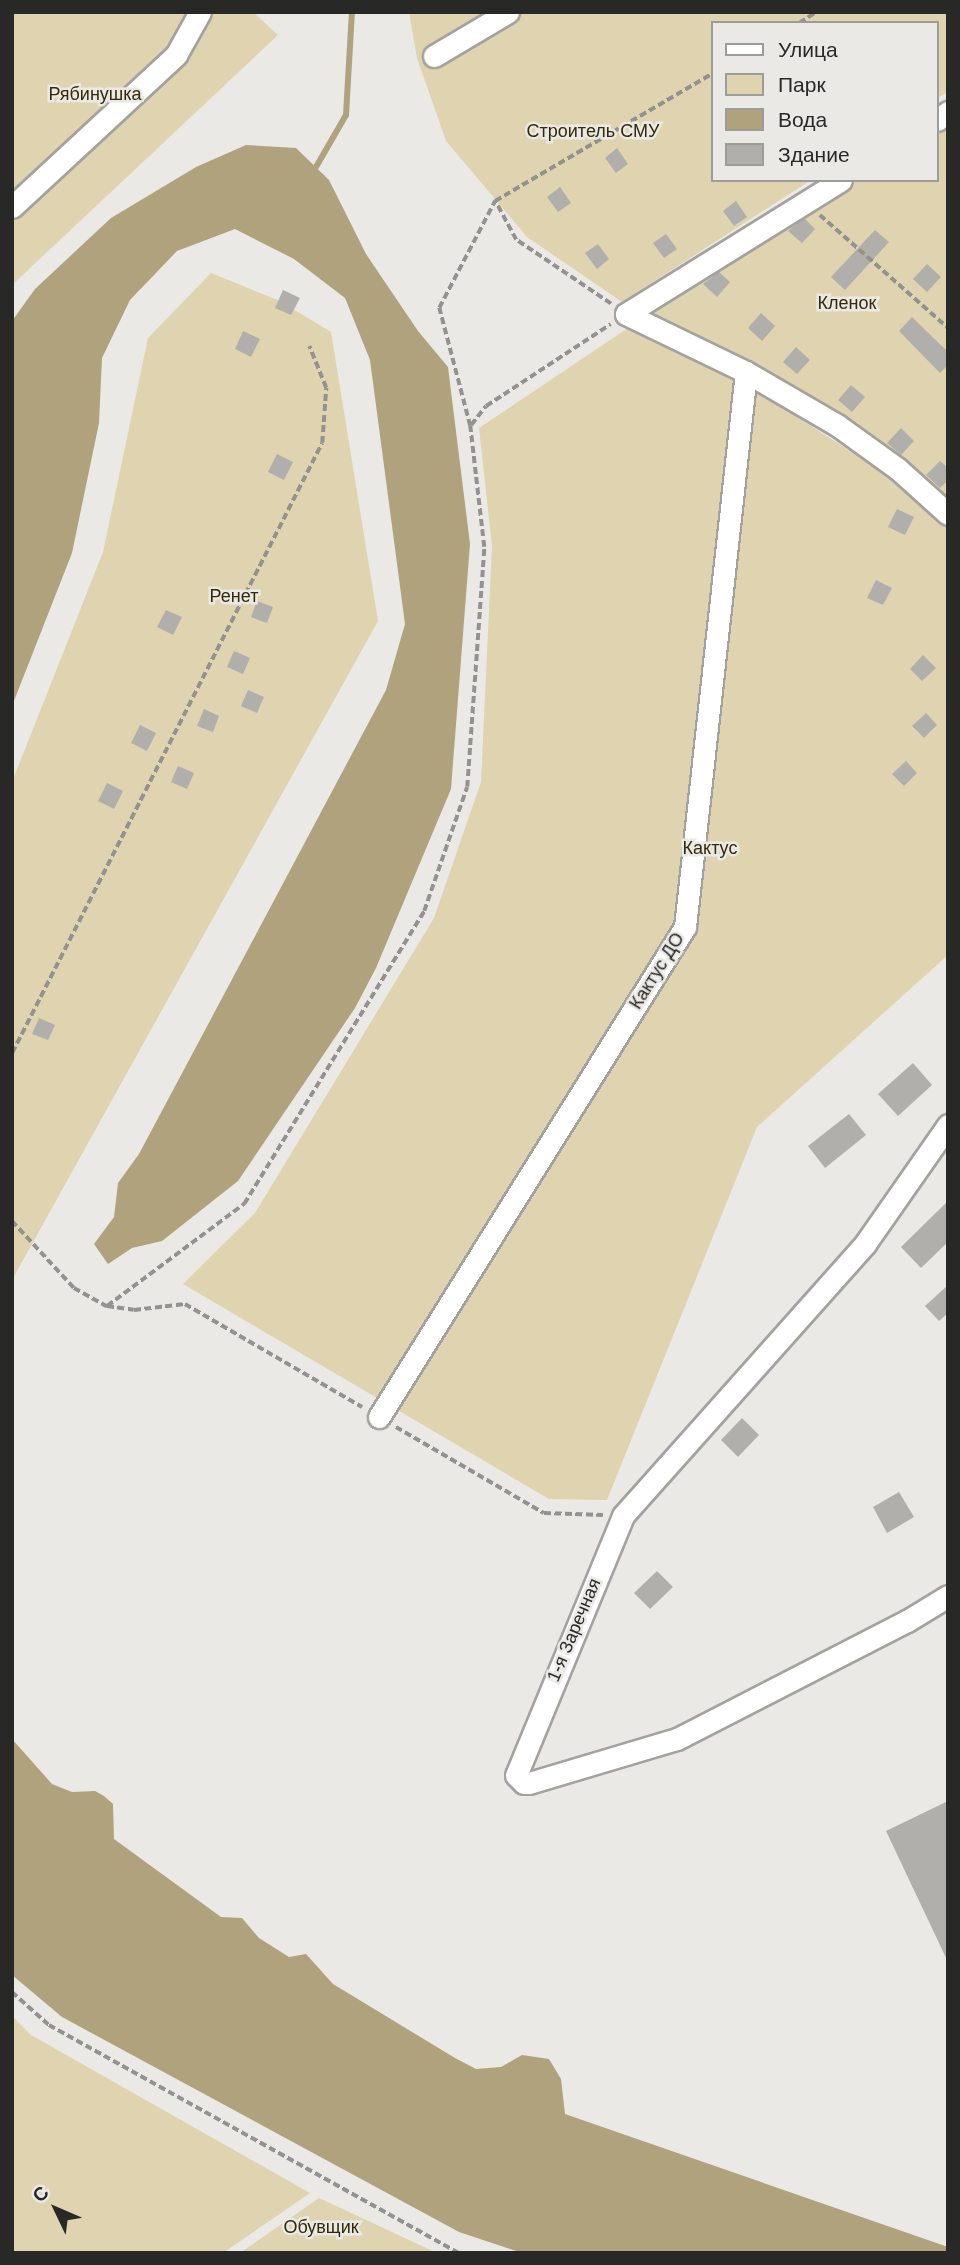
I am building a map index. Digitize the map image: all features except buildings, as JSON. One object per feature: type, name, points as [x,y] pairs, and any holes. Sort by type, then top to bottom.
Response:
[{"type":"street","points":[[12,207],[176,55],[200,12]]},
{"type":"street","points":[[434,56],[508,12]]},
{"type":"street","points":[[626,314],[838,182]]},
{"type":"street","points":[[626,314],[746,372],[838,425],[898,469],[948,514]]},
{"type":"street","name":"Кактус ДО","points":[[379,1417],[685,927],[746,372]]},
{"type":"street","name":"1-я Заречная","points":[[948,1125],[864,1244],[623,1516],[516,1769],[516,1775],[524,1783],[677,1739],[907,1621],[948,1596]]},
{"type":"path","points":[[107,1306],[244,1204],[424,911],[467,787],[484,547],[470,426],[439,308],[495,201],[712,74]]},
{"type":"path","points":[[470,426],[486,407],[626,314],[516,240],[495,201]]},
{"type":"path","points":[[806,202],[948,328]]},
{"type":"path","points":[[12,1053],[322,443],[326,387],[309,346]]},
{"type":"path","points":[[12,1221],[74,1289],[107,1306],[134,1310],[186,1304],[544,1513],[623,1516]]},
{"type":"path","points":[[12,1992],[49,2025],[459,2253]]},
{"type":"green space","name":"Рябинушка","points":[[12,12],[253,12],[278,35],[12,285]]},
{"type":"green space","name":"Строитель СМУ","points":[[409,12],[948,12],[948,92],[939,97],[939,21],[712,21],[712,182],[808,182],[622,302],[527,237],[446,141],[417,58]]},
{"type":"green space","name":"Кленок","points":[[948,118],[948,502],[879,439],[768,371],[646,314],[849,182],[939,182],[939,124]]},
{"type":"green space","name":"Ренет","points":[[211,273],[280,301],[331,332],[378,621],[12,1280],[12,782],[103,552],[148,338]]},
{"type":"green space","name":"Кактус","points":[[628,328],[757,391],[887,475],[948,528],[948,955],[757,1127],[607,1500],[549,1499],[183,1284],[255,1213],[434,918],[481,782],[492,546],[479,428]]},
{"type":"green space","points":[[12,2016],[31,2035],[310,2193],[223,2253],[12,2253]]},
{"type":"green space","name":"Обувщик","points":[[319,2198],[437,2253],[240,2253]]},
{"type":"water","points":[[246,145],[296,148],[329,180],[366,254],[418,331],[448,367],[470,544],[451,789],[376,968],[355,1008],[238,1181],[162,1241],[132,1248],[108,1264],[94,1244],[114,1217],[118,1183],[139,1154],[386,690],[405,624],[370,360],[345,298],[294,259],[235,229],[177,251],[130,300],[102,358],[99,423],[72,553],[12,706],[12,321],[35,289],[111,218],[196,167]]},
{"type":"water","points":[[12,1739],[52,1784],[72,1792],[95,1791],[104,1796],[113,1804],[114,1839],[221,1917],[242,1918],[259,1938],[289,1957],[306,1954],[333,1984],[455,2058],[476,2069],[501,2067],[522,2055],[549,2059],[561,2079],[565,2114],[948,2247],[948,2253],[522,2253],[459,2232],[62,2017],[12,1975]]},
{"type":"waterway","points":[[316,167],[346,115],[352,12]]}]
